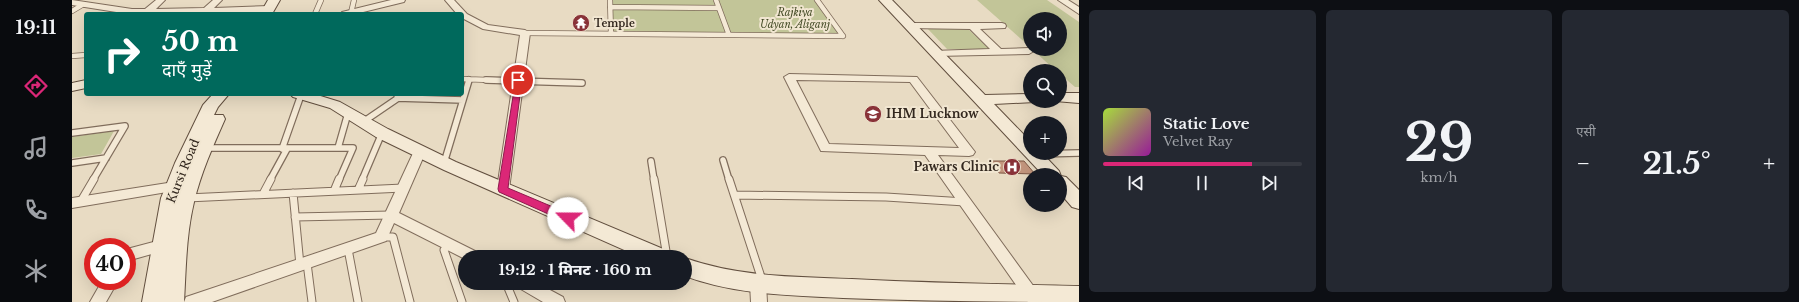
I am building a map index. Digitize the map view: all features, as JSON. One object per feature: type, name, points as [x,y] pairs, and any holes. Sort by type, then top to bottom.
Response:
[{"type":"street","points":[[147,12],[161,0]]},
{"type":"street","points":[[205,11],[218,0]]},
{"type":"street","points":[[356,12],[401,0]]},
{"type":"street","points":[[449,0],[460,12]]},
{"type":"street","points":[[885,0],[1023,144]]},
{"type":"street","points":[[1062,0],[1079,11]]},
{"type":"street","points":[[72,2],[132,12],[270,8]]},
{"type":"street","points":[[464,16],[486,27],[525,33],[503,189]]},
{"type":"street","points":[[911,26],[1002,26]]},
{"type":"street","points":[[972,26],[999,52]]},
{"type":"street","points":[[936,53],[1023,51]]},
{"type":"street","points":[[789,77],[913,79],[969,152],[928,150],[825,148],[789,77]]},
{"type":"street","points":[[72,87],[84,84]]},
{"type":"street","name":"Kursi Road","points":[[173,302],[184,163],[211,106],[221,96]]},
{"type":"street","name":"Kursi Road","points":[[153,302],[170,198],[181,192],[204,148],[223,105],[223,96]]},
{"type":"street","points":[[306,96],[335,105],[382,133],[444,163],[645,250]]},
{"type":"street","points":[[1067,98],[1079,98]]},
{"type":"street","points":[[981,100],[1023,99]]},
{"type":"street","points":[[928,150],[1034,298]]},
{"type":"street","points":[[192,302],[381,238],[420,151]]},
{"type":"street","points":[[1039,160],[1046,168]]},
{"type":"street","points":[[76,202],[181,192]]},
{"type":"street","points":[[391,215],[461,250]]},
{"type":"street","points":[[136,253],[161,246]]},
{"type":"street","points":[[692,270],[748,283],[760,290],[919,297],[1034,298],[1079,295]]},
{"type":"street","points":[[98,302],[105,290]]},
{"type":"street","points":[[536,290],[557,302]]},
{"type":"lane","points":[[316,12],[321,0]]},
{"type":"lane","points":[[349,12],[354,0]]},
{"type":"lane","points":[[610,0],[611,34]]},
{"type":"lane","points":[[716,0],[729,35]]},
{"type":"lane","points":[[525,33],[843,36],[817,0]]},
{"type":"lane","points":[[72,11],[82,4]]},
{"type":"lane","points":[[610,7],[719,8]]},
{"type":"lane","points":[[72,56],[84,55]]},
{"type":"lane","points":[[464,79],[582,83]]},
{"type":"lane","points":[[444,163],[469,79]]},
{"type":"lane","points":[[263,194],[284,149],[298,96]]},
{"type":"lane","points":[[363,122],[400,96]]},
{"type":"lane","points":[[397,98],[463,100]]},
{"type":"lane","points":[[338,148],[348,112]]},
{"type":"lane","points":[[72,133],[125,126],[106,158],[76,202]]},
{"type":"lane","points":[[358,190],[382,133]]},
{"type":"lane","points":[[204,148],[353,148],[334,191]]},
{"type":"lane","points":[[1067,153],[1079,153]]},
{"type":"lane","points":[[72,163],[106,158]]},
{"type":"lane","points":[[723,160],[735,195],[760,290]]},
{"type":"lane","points":[[651,161],[666,250]]},
{"type":"lane","points":[[181,192],[263,194],[403,188]]},
{"type":"lane","points":[[293,193],[295,217],[303,264],[312,302]]},
{"type":"lane","points":[[735,195],[886,198],[965,202]]},
{"type":"lane","points":[[295,217],[391,215]]},
{"type":"lane","points":[[381,238],[393,237],[410,302]]},
{"type":"lane","points":[[449,244],[444,250],[462,302]]},
{"type":"lane","points":[[348,249],[358,302]]},
{"type":"lane","points":[[509,290],[514,302]]},
{"type":"green space","name":"Rajkiya Udyan, Aliganj","points":[[610,0],[817,0],[843,36],[611,34]]},
{"type":"green space","points":[[977,0],[1047,0],[1064,12],[1023,12],[1023,41]]},
{"type":"green space","points":[[1067,14],[1079,22],[1079,87],[1075,87],[1067,80],[1067,64],[1048,64],[1040,56],[1067,56]]},
{"type":"green space","points":[[927,28],[967,28],[989,49],[947,49]]},
{"type":"green space","points":[[114,131],[101,154],[72,158],[72,137]]},
{"type":"building","points":[[989,161],[1024,161],[1030,168],[1023,168],[1023,174],[999,173]]},
{"type":"place","name":"Temple","points":[[581,23]]},
{"type":"place","name":"IHM Lucknow","points":[[873,114]]},
{"type":"place","name":"Pawars Clinic","points":[[1012,167]]},
{"type":"route","points":[[518,80],[503,189],[568,218]]}]
